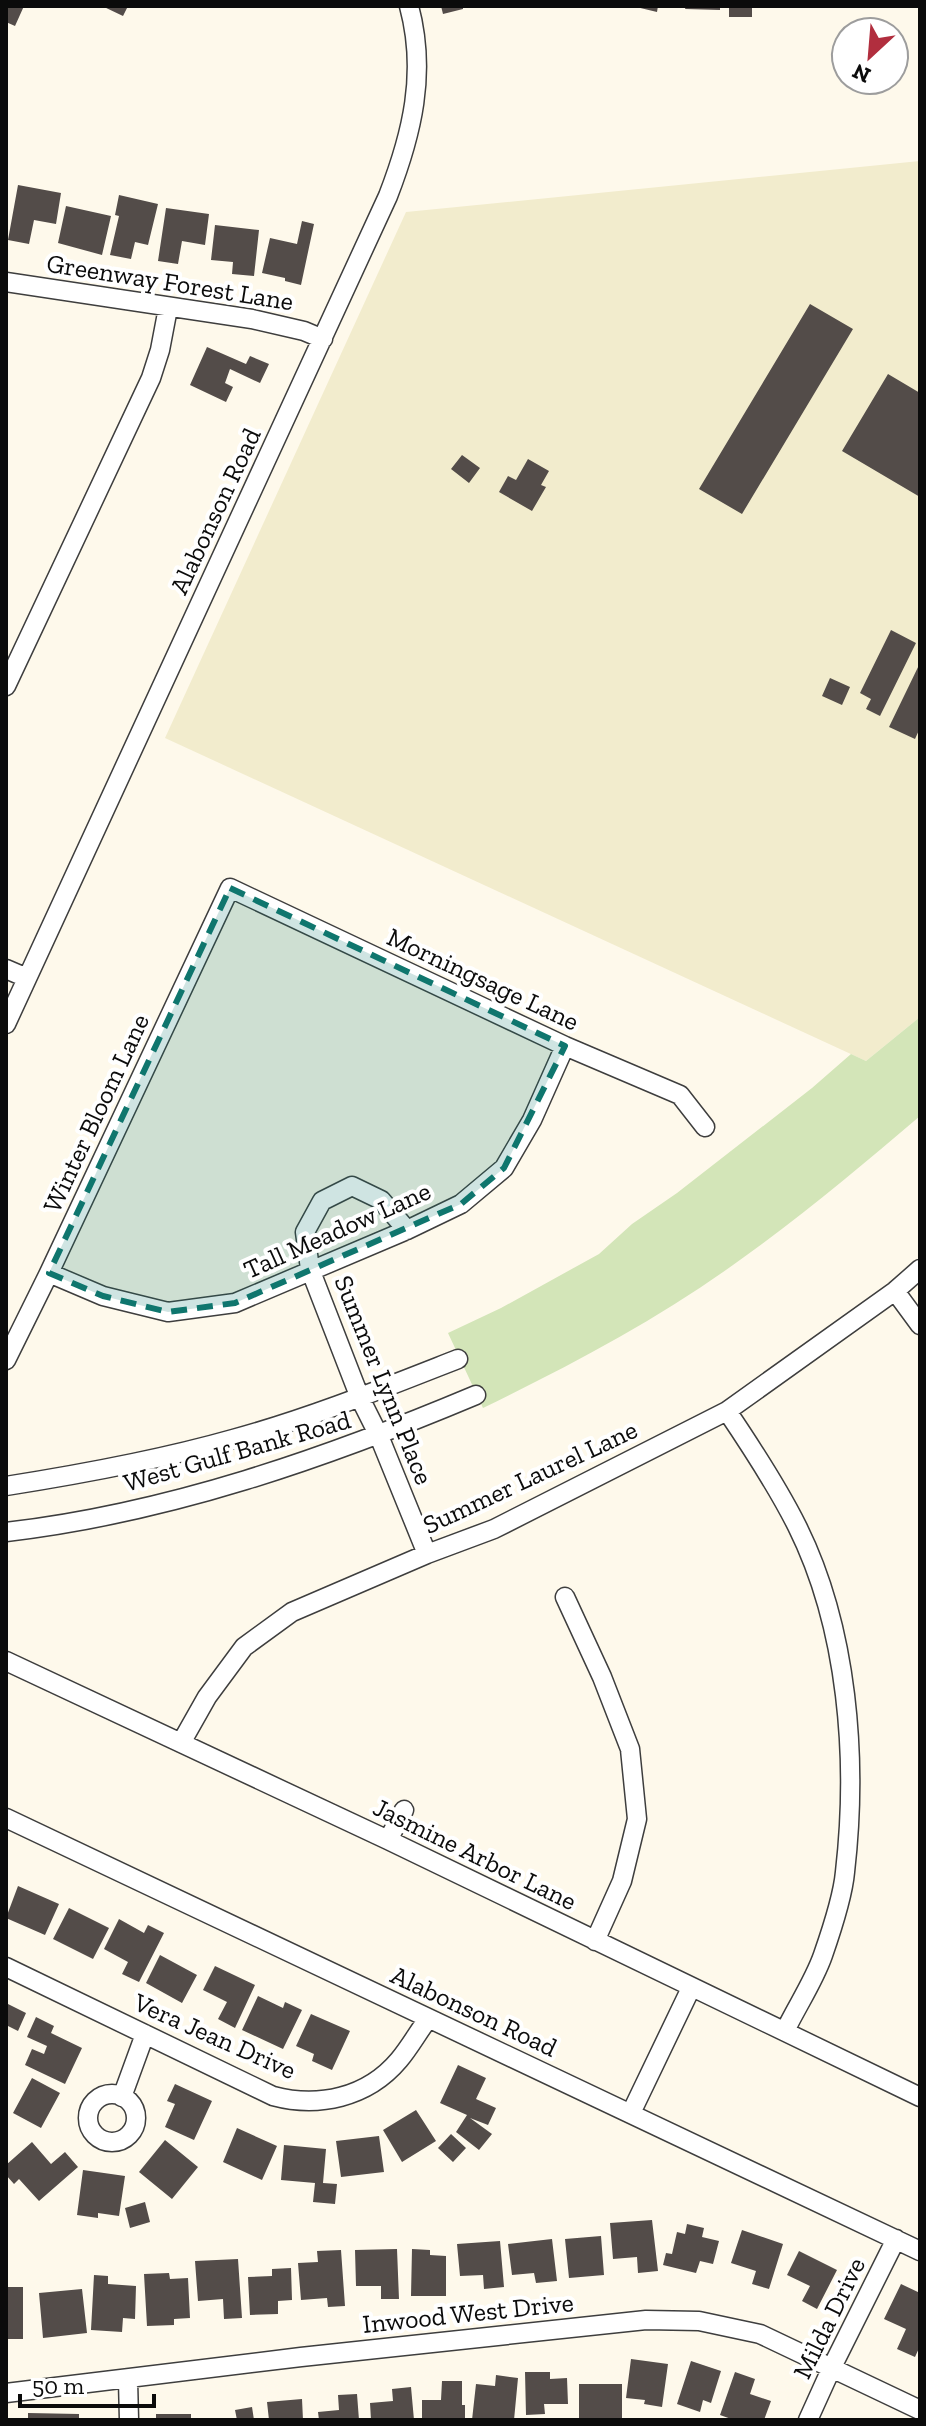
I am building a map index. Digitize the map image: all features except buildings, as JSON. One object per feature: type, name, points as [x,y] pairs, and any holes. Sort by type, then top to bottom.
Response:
[{"type":"street","name":"Alabonson Road","points":[[6,1024],[388,196],[411,128],[419,72],[409,6]]},
{"type":"street","name":"Greenway Forest Lane","points":[[6,282],[252,319],[304,331],[323,339]]},
{"type":"street","points":[[6,686],[151,378],[168,308]]},
{"type":"street","name":"Morningsage Lane","points":[[230,888],[565,1046],[680,1095],[705,1127]]},
{"type":"street","name":"Winter Bloom Lane","points":[[6,1360],[230,888]]},
{"type":"street","points":[[6,969],[27,978]]},
{"type":"street","name":"Tall Meadow Lane","points":[[49,1273],[103,1296],[168,1312],[235,1303],[407,1230],[461,1204],[504,1168],[532,1120],[565,1046]]},
{"type":"street","name":"Summer Lynn Place","points":[[407,1230],[381,1200],[352,1186],[322,1201],[305,1232],[310,1269],[360,1398],[379,1436],[427,1554]]},
{"type":"street","name":"Summer Laurel Lane","points":[[181,1743],[207,1697],[244,1647],[292,1612],[494,1529],[727,1411],[895,1291],[920,1269]]},
{"type":"street","points":[[895,1291],[920,1325]]},
{"type":"street","name":"West Gulf Bank Road","points":[[6,1486],[83,1474],[233,1439],[360,1398],[458,1359]]},
{"type":"street","name":"West Gulf Bank Road","points":[[6,1532],[36,1529],[221,1488],[379,1436],[476,1395]]},
{"type":"street","points":[[727,1411],[763,1465],[798,1527],[826,1598],[844,1682],[850,1784],[845,1875],[822,1957],[785,2031]]},
{"type":"street","points":[[565,1597],[602,1677],[630,1749],[637,1819],[622,1881],[595,1941]]},
{"type":"street","name":"Jasmine Arbor Lane","points":[[6,1661],[388,1840],[920,2097]]},
{"type":"street","points":[[388,1840],[404,1810]]},
{"type":"street","name":"Alabonson Road","points":[[6,1818],[920,2251]]},
{"type":"street","name":"Vera Jean Drive","points":[[6,1967],[273,2096],[295,2101],[349,2096],[374,2082],[398,2062],[428,2019]]},
{"type":"street","points":[[631,2113],[691,1988]]},
{"type":"street","points":[[122,2097],[145,2034]]},
{"type":"street","name":"Milda Drive","points":[[808,2420],[896,2239]]},
{"type":"street","name":"Inwood West Drive","points":[[6,2393],[316,2355],[646,2320],[699,2321],[760,2334],[920,2410]]},
{"type":"street","points":[[128,2380],[129,2420]]},
{"type":"highlighted area","points":[[230,888],[565,1046],[504,1168],[461,1204],[235,1303],[168,1312],[103,1296],[49,1273]]},
{"type":"shaded area","points":[[920,161],[920,1017],[866,1061],[165,738],[406,212]]},
{"type":"green space","points":[[920,1017],[920,1116],[805,1211],[703,1286],[611,1342],[483,1408],[448,1333],[501,1308],[599,1254],[632,1224],[677,1193],[851,1054],[866,1061]]}]
